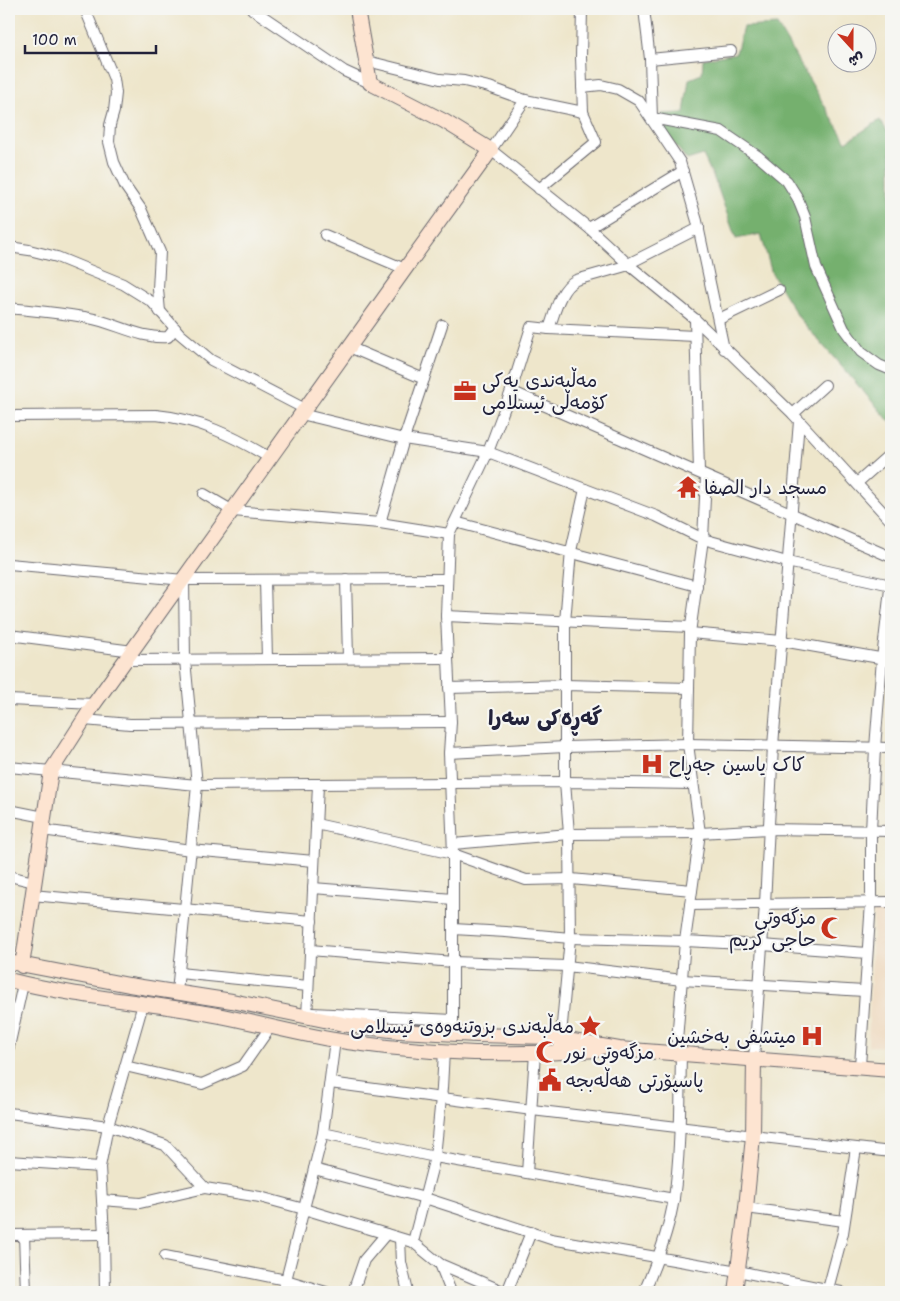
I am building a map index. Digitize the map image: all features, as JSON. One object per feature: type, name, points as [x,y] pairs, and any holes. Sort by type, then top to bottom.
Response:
[{"type":"main road","points":[[357,9],[370,83],[444,122],[491,150],[94,704],[51,771],[33,889],[15,964],[129,985],[232,1001],[348,1025],[453,1027],[550,1037],[560,1046]]},
{"type":"main road","points":[[9,980],[126,1002],[198,1012],[335,1040],[397,1048],[535,1053],[560,1046],[860,1066],[891,1070]]},
{"type":"main road","points":[[126,1002],[129,985]]},
{"type":"main road","points":[[735,1292],[746,1208],[752,1136],[754,1059]]},
{"type":"street","points":[[85,9],[114,79],[116,93],[109,142],[114,162],[125,186],[141,209],[160,252],[158,289],[160,313]]},
{"type":"street","points":[[252,9],[344,71],[370,83]]},
{"type":"street","points":[[539,189],[596,142],[583,112],[582,9]]},
{"type":"street","points":[[644,9],[650,58],[652,118]]},
{"type":"street","points":[[650,58],[731,51]]},
{"type":"street","points":[[367,61],[440,79],[464,81],[525,100],[583,112]]},
{"type":"street","points":[[582,87],[601,85],[618,88],[639,101],[680,162],[698,228],[705,265],[719,318],[724,349]]},
{"type":"street","points":[[525,100],[491,150],[589,228],[695,319],[796,417],[891,521]]},
{"type":"street","points":[[652,118],[721,131],[760,157],[787,181],[797,197],[805,217],[816,267],[844,329],[861,352],[879,365],[891,370]]},
{"type":"street","points":[[589,228],[683,171]]},
{"type":"street","points":[[549,328],[562,294],[569,284],[576,280],[629,264],[698,228]]},
{"type":"street","points":[[325,235],[405,269]]},
{"type":"street","points":[[9,247],[57,257],[92,270],[141,294],[152,302],[160,313],[195,348],[211,360],[303,411],[404,439],[488,452],[656,516],[703,539],[787,562],[891,585]]},
{"type":"street","points":[[719,318],[779,290]]},
{"type":"street","points":[[9,308],[91,318],[156,338],[168,337],[175,328]]},
{"type":"street","points":[[644,1292],[659,1258],[674,1199],[679,1127],[678,1053],[682,980],[685,941],[700,833],[688,744],[690,630],[703,539],[695,319]]},
{"type":"street","points":[[380,523],[404,439],[442,325]]},
{"type":"street","points":[[453,1027],[453,849],[449,753],[451,722],[446,616],[449,534],[488,452],[531,328],[695,336]]},
{"type":"street","points":[[349,347],[424,379]]},
{"type":"street","points":[[754,1059],[796,417],[825,385]]},
{"type":"street","points":[[510,391],[891,557]]},
{"type":"street","points":[[9,416],[156,415],[171,417],[191,421],[235,438],[270,458]]},
{"type":"street","points":[[857,482],[891,453]]},
{"type":"street","points":[[560,1046],[570,938],[571,879],[565,782],[565,622],[571,551],[585,489]]},
{"type":"street","points":[[204,494],[233,511],[380,523],[449,534]]},
{"type":"street","points":[[455,522],[571,551],[697,586]]},
{"type":"street","points":[[9,564],[184,580],[447,579]]},
{"type":"street","points":[[346,579],[348,658]]},
{"type":"street","points":[[177,992],[197,785],[185,660],[184,580]]},
{"type":"street","points":[[266,580],[267,659]]},
{"type":"street","points":[[860,1066],[871,902],[874,748],[886,659],[891,580]]},
{"type":"street","points":[[446,616],[690,630],[782,641],[886,659]]},
{"type":"street","points":[[9,635],[130,656],[185,660],[447,658]]},
{"type":"street","points":[[449,688],[564,685],[689,688]]},
{"type":"street","points":[[9,700],[94,704]]},
{"type":"street","points":[[84,720],[130,724],[451,722]]},
{"type":"street","points":[[449,753],[565,747],[688,744],[891,748]]},
{"type":"street","points":[[9,767],[197,785],[565,782],[693,784]]},
{"type":"street","points":[[307,1015],[318,784]]},
{"type":"street","points":[[9,810],[43,824],[191,850],[314,861]]},
{"type":"street","points":[[316,824],[453,849],[526,880],[571,879],[692,890]]},
{"type":"street","points":[[453,849],[569,834],[700,833],[768,829],[891,831]]},
{"type":"street","points":[[9,876],[33,889],[185,910],[312,922]]},
{"type":"street","points":[[313,888],[453,899]]},
{"type":"street","points":[[690,905],[891,902]]},
{"type":"street","points":[[453,929],[570,938],[685,941],[867,953]]},
{"type":"street","points":[[310,950],[453,962],[567,966],[682,980],[864,991]]},
{"type":"street","points":[[179,973],[308,986]]},
{"type":"street","points":[[9,1047],[23,984]]},
{"type":"street","points":[[105,1292],[100,1167],[108,1126],[143,1004]]},
{"type":"street","points":[[125,1066],[202,1084],[243,1066],[271,1026]]},
{"type":"street","points":[[283,1292],[323,1133],[335,1040]]},
{"type":"street","points":[[413,1242],[435,1157],[444,1051]]},
{"type":"street","points":[[526,1173],[535,1053]]},
{"type":"street","points":[[330,1083],[532,1110],[891,1152]]},
{"type":"street","points":[[9,1113],[108,1126],[165,1145],[205,1188]]},
{"type":"street","points":[[323,1133],[435,1157],[674,1199]]},
{"type":"street","points":[[828,1289],[844,1221],[856,1148]]},
{"type":"street","points":[[9,1161],[100,1167]]},
{"type":"street","points":[[314,1169],[425,1198],[551,1239],[738,1271],[841,1292]]},
{"type":"street","points":[[102,1200],[140,1203],[205,1188],[260,1197],[413,1242],[440,1264],[506,1292],[531,1232]]},
{"type":"street","points":[[746,1208],[844,1221]]},
{"type":"street","points":[[9,1235],[104,1234]]},
{"type":"street","points":[[353,1292],[364,1260],[386,1234]]},
{"type":"street","points":[[24,1235],[26,1292]]},
{"type":"street","points":[[400,1239],[401,1262],[408,1292]]},
{"type":"street","points":[[165,1256],[286,1280],[326,1292]]},
{"type":"street","points":[[440,1264],[451,1292]]},
{"type":"shaded area","points":[[874,909],[891,909],[891,1047],[868,1046]]},
{"type":"green space","points":[[777,25],[846,142],[880,120],[891,137],[891,423],[799,318],[772,274],[761,234],[736,239],[716,183],[703,155],[687,160],[662,128],[662,114],[684,113],[689,79],[702,74],[703,59],[736,53],[743,27]]},
{"type":"place","name":"مەڵبەندی یەکی کۆمەڵی ئیسلامی","points":[[465,391]]},
{"type":"place","name":"مسجد دار الصفا","points":[[688,487]]},
{"type":"place","name":"کاک یاسین جەڕاح","points":[[652,764]]},
{"type":"place","name":"مزگە‌وتی حاجی كریم","points":[[832,928]]},
{"type":"place","name":"مەڵبەندی بزوتنەوەی ئیسلامی","points":[[590,1026]]},
{"type":"place","name":"میتشفی بەخشین","points":[[812,1036]]},
{"type":"place","name":"مزگەوتی نور","points":[[547,1052]]},
{"type":"place","name":"پاسپۆرتی هەڵەبجە","points":[[550,1080]]},
{"type":"district","name":"گەڕەکی سەرا","points":[[545,718]]}]
